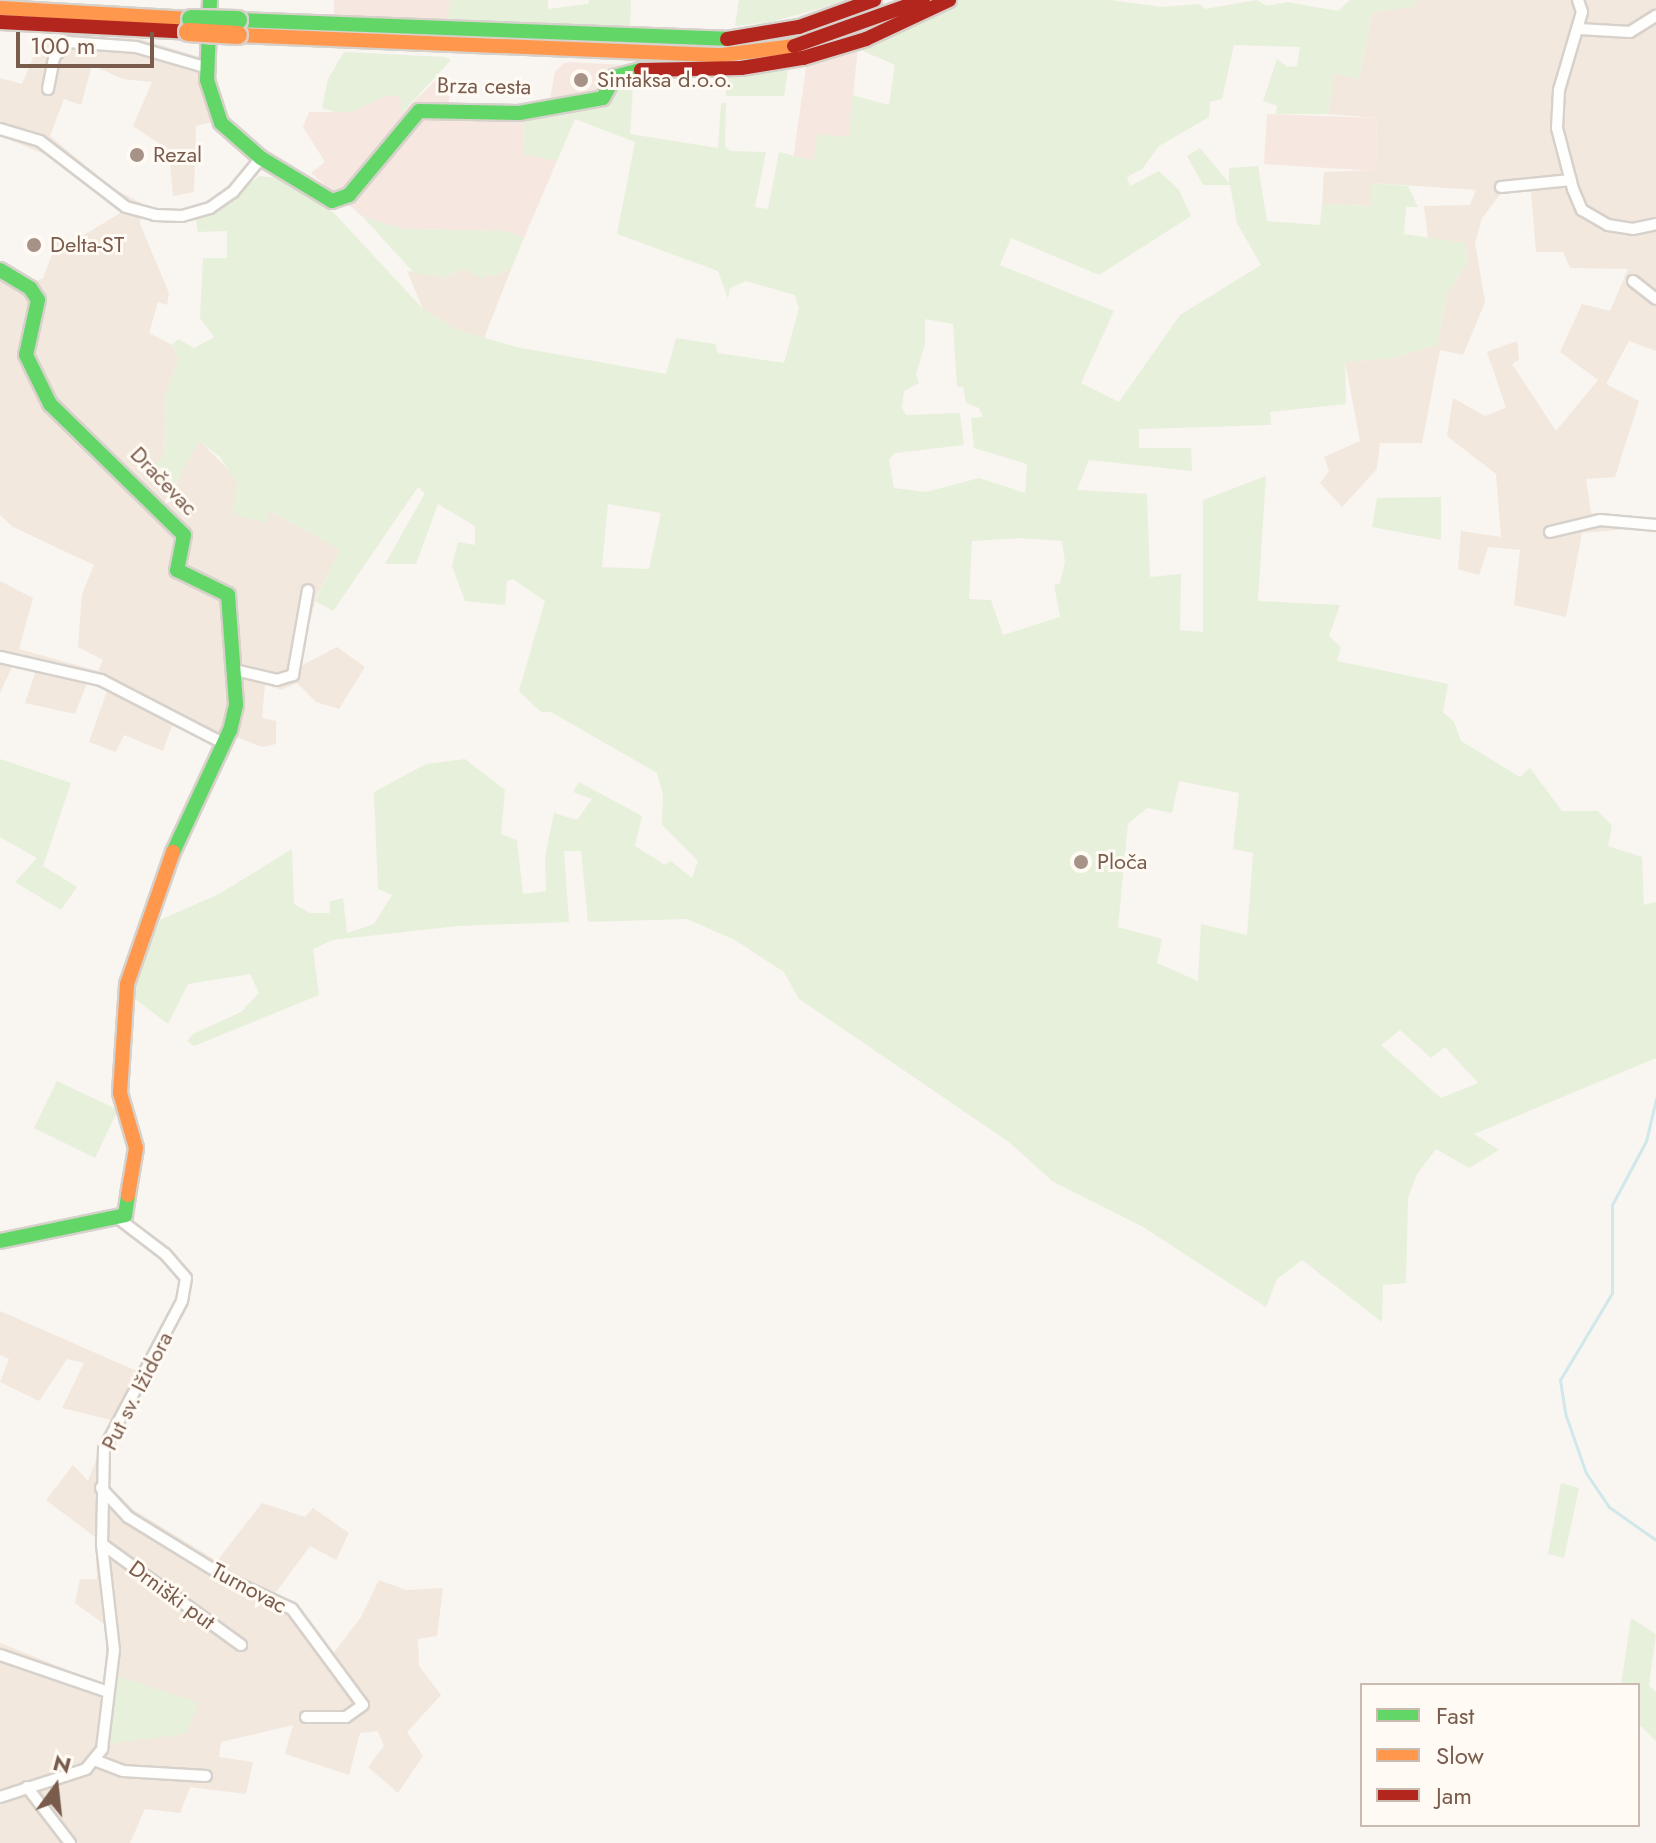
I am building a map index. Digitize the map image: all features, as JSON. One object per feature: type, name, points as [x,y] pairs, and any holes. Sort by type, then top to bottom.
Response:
[{"type":"main road","points":[[210,0],[208,68],[212,104],[221,123],[261,158]]},
{"type":"main road","points":[[238,28],[720,40],[799,27],[874,0]]},
{"type":"main road","points":[[0,8],[424,45],[612,54],[762,53],[864,27],[923,0]]},
{"type":"main road","name":"Brza cesta","points":[[261,158],[332,201],[349,195],[419,111],[519,113],[584,104],[603,98],[614,77],[628,70],[741,68],[803,58],[866,39],[949,0]]},
{"type":"main road","points":[[0,22],[190,25]]},
{"type":"main road","points":[[424,45],[461,58]]},
{"type":"main road","points":[[558,63],[599,61],[612,54]]},
{"type":"main road","name":"Dračevac","points":[[0,270],[30,288],[38,300],[26,355],[50,404],[160,506],[184,535],[177,570],[228,595],[236,705],[223,743],[166,867],[150,929],[127,984],[120,1093],[136,1148],[122,1217]]},
{"type":"main road","points":[[0,1241],[122,1217]]},
{"type":"street","points":[[1578,0],[1579,29],[1559,90],[1557,128],[1571,180],[1582,210],[1608,225],[1633,229],[1656,224]]},
{"type":"street","points":[[1579,29],[1630,32],[1656,16]]},
{"type":"street","points":[[48,89],[54,57],[68,42],[136,47],[208,68]]},
{"type":"street","points":[[0,129],[40,141],[126,207],[155,215],[182,216],[210,208],[233,192],[261,158]]},
{"type":"street","points":[[1501,187],[1571,180]]},
{"type":"street","points":[[1633,281],[1656,299]]},
{"type":"street","points":[[1550,532],[1600,520],[1656,525]]},
{"type":"street","points":[[235,670],[277,680],[293,675],[308,590]]},
{"type":"street","points":[[0,657],[101,680],[223,743]]},
{"type":"street","name":"Put sv. Ižidora","points":[[97,1761],[114,1650],[102,1544],[104,1449],[182,1301],[186,1278],[165,1254],[122,1217]]},
{"type":"street","name":"Turnovac","points":[[101,1488],[128,1517],[232,1581],[292,1609],[363,1705],[346,1717],[306,1717]]},
{"type":"street","name":"Drniški put","points":[[102,1544],[241,1645]]},
{"type":"street","points":[[0,1655],[108,1692]]},
{"type":"street","points":[[0,1797],[97,1761],[123,1771],[206,1776]]},
{"type":"street","points":[[27,1787],[70,1843]]},
{"type":"shaded area","points":[[334,0],[451,0],[448,19],[402,20],[334,14]]},
{"type":"shaded area","points":[[1417,0],[1656,0],[1656,351],[1629,341],[1606,384],[1639,401],[1615,477],[1586,479],[1591,513],[1656,519],[1656,533],[1639,528],[1582,533],[1566,617],[1514,605],[1520,550],[1488,547],[1479,575],[1458,569],[1461,531],[1501,537],[1496,474],[1447,436],[1453,398],[1485,416],[1506,408],[1487,352],[1517,341],[1519,360],[1512,364],[1556,431],[1598,380],[1560,352],[1582,304],[1610,311],[1628,269],[1570,268],[1563,252],[1536,252],[1531,192],[1502,192],[1482,218],[1475,243],[1485,302],[1463,355],[1440,350],[1422,443],[1380,443],[1377,469],[1342,507],[1320,483],[1329,471],[1324,457],[1360,441],[1345,362],[1393,358],[1437,345],[1447,294],[1468,261],[1465,243],[1428,238],[1424,206],[1470,205],[1476,190],[1372,183],[1372,206],[1322,204],[1324,172],[1376,170],[1377,118],[1328,114],[1334,73],[1359,79],[1372,12],[1413,7]]},
{"type":"shaded area","points":[[42,37],[141,39],[200,57],[213,71],[227,119],[196,126],[194,192],[173,196],[169,150],[133,126],[152,82],[123,79],[92,65],[81,105],[64,99],[50,136],[111,187],[141,203],[140,224],[169,293],[167,305],[158,302],[149,333],[172,345],[179,358],[166,394],[164,454],[173,489],[199,440],[269,511],[341,549],[317,595],[297,668],[337,647],[365,667],[339,709],[316,702],[297,683],[281,690],[265,684],[262,718],[276,721],[276,744],[262,747],[234,736],[215,745],[173,723],[163,751],[124,735],[116,752],[89,742],[107,691],[87,683],[75,714],[25,703],[36,671],[12,667],[0,693],[0,581],[33,598],[19,649],[98,671],[103,660],[78,647],[82,594],[94,565],[13,527],[0,515],[0,263],[32,283],[43,278],[59,236],[72,242],[122,212],[54,158],[0,136],[0,78],[22,84]]},
{"type":"shaded area","points":[[858,46],[849,137],[814,161],[793,159],[807,61]]},
{"type":"shaded area","points":[[563,64],[625,65],[599,95],[549,105],[555,72]]},
{"type":"shaded area","points":[[440,76],[450,78],[449,106],[524,110],[523,153],[557,161],[524,238],[506,231],[404,229],[363,217],[311,173],[325,162],[303,127],[309,112],[351,112],[386,96],[401,96],[403,112]]},
{"type":"shaded area","points":[[1267,114],[1377,118],[1376,171],[1264,164]]},
{"type":"shaded area","points":[[512,267],[484,338],[455,329],[423,309],[407,271],[446,277],[463,269],[485,278],[484,273],[494,276]]},
{"type":"shaded area","points":[[0,1311],[148,1376],[111,1447],[107,1484],[134,1510],[217,1561],[262,1503],[305,1517],[313,1508],[349,1533],[336,1560],[310,1546],[274,1595],[298,1605],[332,1655],[361,1617],[379,1580],[406,1590],[443,1588],[437,1636],[418,1639],[419,1666],[441,1695],[407,1732],[423,1756],[398,1793],[368,1767],[384,1746],[378,1731],[360,1733],[349,1775],[285,1754],[293,1725],[221,1742],[219,1757],[253,1762],[246,1794],[190,1787],[180,1813],[145,1809],[130,1843],[0,1843],[0,1643],[103,1684],[108,1627],[75,1603],[80,1579],[97,1579],[95,1537],[46,1500],[73,1465],[88,1481],[111,1420],[62,1408],[84,1363],[67,1359],[39,1401],[0,1382],[9,1359],[0,1355]]},
{"type":"green space","points":[[451,0],[548,0],[548,9],[588,4],[589,0],[631,0],[630,28],[448,19]]},
{"type":"green space","points":[[739,0],[850,0],[771,22],[735,26]]},
{"type":"green space","points":[[959,0],[1110,0],[1162,7],[1200,4],[1205,9],[1257,0],[1267,6],[1287,2],[1338,11],[1350,0],[1417,0],[1414,7],[1372,12],[1359,79],[1334,74],[1328,114],[1276,114],[1277,106],[1263,101],[1277,59],[1287,67],[1297,66],[1300,47],[1234,45],[1222,99],[1210,102],[1209,117],[1159,146],[1142,169],[1127,177],[1130,186],[1159,171],[1179,190],[1191,216],[1099,275],[1011,238],[1000,265],[1114,311],[1081,383],[1119,402],[1180,315],[1261,265],[1237,223],[1230,185],[1203,185],[1187,156],[1200,148],[1229,183],[1229,168],[1258,166],[1267,221],[1320,225],[1322,204],[1371,206],[1371,183],[1408,186],[1418,207],[1406,207],[1404,234],[1465,243],[1468,261],[1447,294],[1437,345],[1393,358],[1345,362],[1346,404],[1270,412],[1271,425],[1139,429],[1139,448],[1191,448],[1192,471],[1089,460],[1077,490],[1147,494],[1150,577],[1181,574],[1180,630],[1203,632],[1203,500],[1266,476],[1258,601],[1340,605],[1329,636],[1341,647],[1337,661],[1448,684],[1443,712],[1454,722],[1461,741],[1520,777],[1530,768],[1562,811],[1598,811],[1612,826],[1608,846],[1642,857],[1644,905],[1656,902],[1656,1058],[1474,1134],[1499,1150],[1469,1168],[1436,1149],[1417,1174],[1408,1198],[1406,1283],[1383,1285],[1382,1322],[1302,1260],[1277,1279],[1266,1307],[1143,1227],[1052,1181],[1009,1142],[799,999],[784,972],[735,940],[687,919],[588,922],[581,851],[564,851],[569,922],[457,926],[333,940],[313,949],[319,995],[194,1046],[187,1041],[193,1034],[241,1012],[259,993],[250,974],[188,984],[168,1024],[134,998],[132,985],[160,920],[219,894],[292,849],[294,904],[310,913],[330,913],[329,902],[343,898],[347,933],[374,924],[392,895],[378,889],[374,792],[426,764],[465,759],[505,790],[501,834],[517,840],[523,894],[546,891],[545,857],[554,813],[577,820],[592,799],[573,792],[579,782],[642,816],[635,846],[665,865],[671,861],[692,878],[698,861],[662,825],[663,795],[657,773],[551,712],[541,712],[519,691],[545,601],[513,579],[507,581],[505,605],[465,601],[452,566],[458,542],[475,545],[475,526],[438,504],[416,564],[385,564],[425,493],[418,487],[333,611],[315,601],[340,549],[269,511],[266,523],[233,514],[237,484],[220,457],[199,441],[172,490],[148,477],[164,454],[166,394],[179,358],[172,345],[178,339],[194,348],[214,337],[200,318],[203,258],[227,258],[227,231],[198,232],[196,219],[226,204],[259,176],[280,178],[333,212],[423,309],[455,329],[516,347],[666,374],[676,338],[715,344],[718,353],[784,363],[799,308],[795,295],[746,281],[730,288],[728,299],[718,271],[617,234],[635,142],[575,119],[557,161],[523,154],[524,116],[587,107],[620,78],[634,72],[630,134],[718,148],[721,103],[726,103],[725,146],[730,151],[766,152],[755,207],[768,209],[779,152],[814,161],[817,134],[849,137],[852,95],[889,105],[895,65],[861,50],[863,45]],"holes":[[[925,319],[953,324],[957,387],[963,387],[966,403],[979,408],[983,417],[971,418],[974,448],[1027,464],[1025,493],[979,478],[926,492],[894,488],[889,459],[895,453],[964,445],[960,413],[906,415],[902,408],[904,391],[919,383],[916,374],[925,344]],[[608,504],[661,513],[649,569],[602,567]],[[1020,538],[1062,541],[1065,562],[1060,583],[1054,585],[1060,617],[1003,635],[991,600],[969,599],[972,541]],[[1179,781],[1239,793],[1233,849],[1253,853],[1247,935],[1201,924],[1198,981],[1157,963],[1162,939],[1118,927],[1128,824],[1147,808],[1172,813]],[[1400,1030],[1431,1058],[1445,1047],[1478,1083],[1441,1098],[1381,1045]]]},
{"type":"green space","points":[[344,52],[445,57],[451,60],[402,113],[400,96],[386,96],[351,112],[335,112],[322,108],[328,79]]},
{"type":"green space","points":[[807,61],[808,66],[788,69],[784,96],[726,96],[727,74],[788,68]]},
{"type":"green space","points":[[363,217],[404,229],[506,231],[524,238],[512,267],[494,276],[485,273],[485,280],[463,269],[446,277],[414,273]]},
{"type":"green space","points":[[1441,497],[1441,540],[1372,527],[1377,498]]},
{"type":"green space","points":[[0,759],[71,783],[43,866],[77,887],[61,910],[15,882],[37,858],[0,837]]},
{"type":"green space","points":[[57,1081],[118,1110],[95,1158],[34,1128]]},
{"type":"green space","points":[[1561,1483],[1579,1488],[1564,1558],[1548,1554]]},
{"type":"green space","points":[[1631,1618],[1656,1634],[1649,1686],[1656,1692],[1656,1741],[1640,1727],[1640,1683],[1621,1683]]},
{"type":"green space","points":[[117,1676],[199,1703],[186,1734],[107,1744]]},
{"type":"waterway","points":[[1656,1099],[1646,1141],[1612,1205],[1612,1293],[1560,1380],[1566,1416],[1586,1473],[1609,1507],[1656,1540]]},
{"type":"traffic: fast","points":[[210,0],[207,80],[221,123],[261,158],[332,201],[349,195],[419,111],[519,113],[603,98],[614,77],[641,70]]},
{"type":"traffic: fast","points":[[191,19],[238,20]]},
{"type":"traffic: fast","points":[[238,20],[727,39]]},
{"type":"traffic: fast","points":[[0,270],[30,288],[38,300],[26,355],[50,404],[184,535],[177,570],[228,595],[236,705],[230,730],[173,852]]},
{"type":"traffic: fast","points":[[0,1241],[125,1215],[128,1195]]},
{"type":"traffic: slow","points":[[0,8],[191,19]]},
{"type":"traffic: slow","points":[[188,32],[238,35]]},
{"type":"traffic: slow","points":[[238,35],[722,55],[794,46]]},
{"type":"traffic: slow","points":[[128,1195],[136,1148],[120,1093],[127,984],[173,852]]},
{"type":"traffic: jam","points":[[727,39],[799,27],[874,0]]},
{"type":"traffic: jam","points":[[794,46],[923,0]]},
{"type":"traffic: jam","points":[[641,70],[741,68],[803,58],[866,39],[949,0]]},
{"type":"traffic: jam","points":[[0,22],[188,32]]},
{"type":"place","name":"Sintaksa d.o.o.","points":[[581,80]]},
{"type":"place","name":"Rezal","points":[[137,155]]},
{"type":"place","name":"Delta-ST","points":[[34,245]]},
{"type":"place","name":"Ploča","points":[[1081,862]]}]
